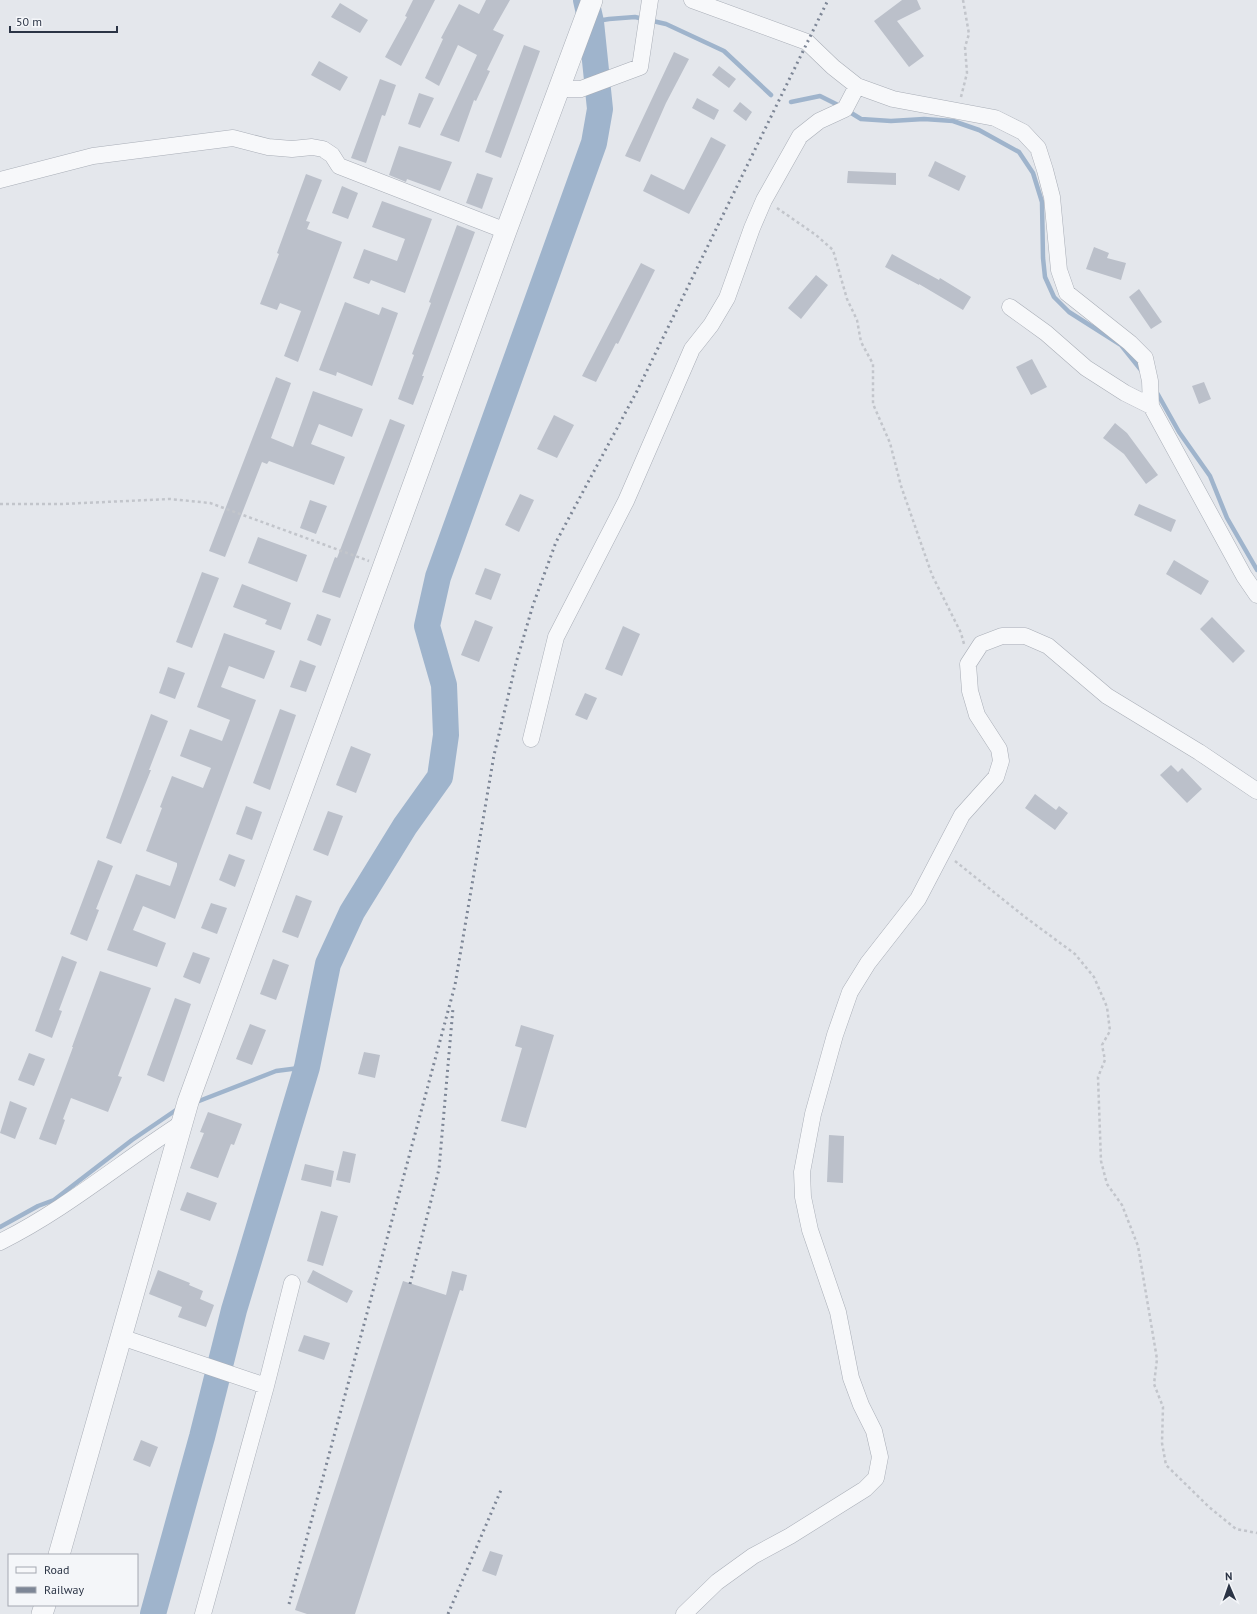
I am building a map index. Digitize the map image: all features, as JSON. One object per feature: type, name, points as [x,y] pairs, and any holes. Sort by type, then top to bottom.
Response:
[{"type":"street","points":[[59,1554],[182,1123],[506,231],[592,0]]},
{"type":"street","points":[[692,0],[807,42],[857,86],[893,99],[995,118],[1023,132],[1038,148],[1052,197],[1059,270],[1067,294],[1130,343],[1145,358],[1150,381],[1150,406],[1244,576],[1257,595]]},
{"type":"street","points":[[558,89],[581,89],[640,67],[648,13]]},
{"type":"street","points":[[531,739],[556,637],[626,501],[692,349],[711,325],[727,298],[752,228],[764,200],[800,136],[819,121],[844,109],[857,86]]},
{"type":"street","points":[[0,180],[93,156],[233,138],[268,147],[292,149],[312,147],[323,149],[332,155],[339,166],[506,231]]},
{"type":"street","points":[[1010,307],[1046,333],[1086,368],[1125,393],[1150,406]]},
{"type":"street","points":[[684,1614],[717,1582],[747,1560],[865,1489],[876,1478],[880,1457],[874,1431],[861,1405],[851,1378],[838,1312],[810,1230],[803,1197],[802,1172],[813,1114],[835,1035],[850,992],[868,962],[918,898],[962,815],[996,777],[1001,761],[999,749],[977,715],[970,691],[968,664],[981,644],[1002,636],[1025,636],[1048,646],[1107,696],[1198,752],[1257,791]]},
{"type":"street","points":[[0,1242],[61,1208],[140,1150],[182,1123]]},
{"type":"street","points":[[203,1614],[266,1386],[292,1283]]},
{"type":"street","points":[[121,1337],[266,1386]]},
{"type":"path","points":[[954,110],[964,92],[967,73],[965,47],[969,34],[963,0]]},
{"type":"path","points":[[764,200],[789,214],[833,250],[847,298],[857,320],[862,342],[872,364],[873,404],[890,443],[901,486],[932,575],[961,633],[968,664]]},
{"type":"path","points":[[0,504],[62,504],[170,499],[210,503],[384,566]]},
{"type":"path","points":[[944,851],[1025,917],[1075,954],[1094,977],[1107,1007],[1110,1030],[1102,1045],[1105,1060],[1098,1078],[1101,1161],[1107,1184],[1122,1205],[1138,1246],[1157,1359],[1154,1384],[1163,1407],[1162,1443],[1166,1465],[1209,1507],[1236,1529],[1257,1533]]},
{"type":"building","points":[[413,0],[435,0],[401,66],[385,57],[407,17],[405,16]]},
{"type":"building","points":[[486,0],[510,0],[493,30],[504,35],[487,70],[490,71],[476,101],[474,100],[459,142],[440,135],[477,55],[458,45],[439,86],[425,78],[443,39],[441,38],[459,4],[479,14]]},
{"type":"building","points":[[902,0],[917,0],[921,9],[897,21],[924,56],[909,67],[874,21]]},
{"type":"building","points":[[340,3],[368,20],[360,33],[331,17]]},
{"type":"building","points":[[524,45],[540,51],[501,158],[485,152]]},
{"type":"building","points":[[674,52],[689,59],[666,103],[640,162],[625,156]]},
{"type":"building","points":[[319,61],[348,77],[340,91],[311,75]]},
{"type":"building","points":[[719,66],[736,79],[729,88],[712,75]]},
{"type":"building","points":[[380,79],[396,85],[385,116],[382,115],[366,163],[351,158]]},
{"type":"building","points":[[419,93],[434,98],[420,128],[408,124]]},
{"type":"building","points":[[697,98],[719,110],[714,120],[692,108]]},
{"type":"building","points":[[740,102],[752,112],[746,121],[733,111]]},
{"type":"building","points":[[711,137],[726,145],[689,214],[643,191],[651,174],[684,190]]},
{"type":"building","points":[[399,146],[452,162],[440,191],[407,179],[406,182],[389,175]]},
{"type":"building","points":[[935,161],[966,176],[959,191],[928,176]]},
{"type":"building","points":[[848,171],[896,173],[896,185],[847,183]]},
{"type":"building","points":[[477,173],[493,178],[482,209],[466,203]]},
{"type":"building","points":[[306,174],[322,180],[306,221],[310,222],[307,229],[342,242],[298,362],[284,356],[301,311],[280,303],[277,310],[260,304],[279,254],[277,253]]},
{"type":"building","points":[[342,186],[358,193],[348,219],[332,213]]},
{"type":"building","points":[[382,201],[432,219],[405,293],[371,280],[369,284],[353,278],[364,249],[397,261],[405,239],[372,227]]},
{"type":"building","points":[[457,225],[475,232],[422,376],[424,376],[413,405],[398,399],[414,355],[412,354],[431,303],[429,302]]},
{"type":"building","points":[[1094,247],[1109,253],[1107,258],[1126,263],[1121,280],[1086,269]]},
{"type":"building","points":[[892,254],[939,280],[940,278],[971,297],[963,310],[919,284],[885,267]]},
{"type":"building","points":[[641,263],[655,270],[618,344],[616,343],[596,382],[582,376]]},
{"type":"building","points":[[816,275],[828,285],[801,319],[788,308]]},
{"type":"building","points":[[1139,289],[1162,322],[1151,329],[1129,297]]},
{"type":"building","points":[[345,302],[379,315],[382,307],[398,313],[372,386],[337,372],[336,376],[319,370]]},
{"type":"building","points":[[1032,359],[1047,387],[1031,395],[1016,367]]},
{"type":"building","points":[[276,377],[291,383],[271,438],[293,447],[313,391],[363,409],[352,437],[319,424],[311,444],[345,457],[334,485],[269,461],[267,464],[262,462],[225,557],[209,551]]},
{"type":"building","points":[[1204,382],[1211,399],[1199,404],[1192,386]]},
{"type":"building","points":[[554,415],[574,425],[557,458],[537,449]]},
{"type":"building","points":[[390,419],[405,425],[340,598],[322,592],[335,557],[337,558]]},
{"type":"building","points":[[1115,423],[1127,433],[1158,475],[1146,484],[1124,454],[1103,438]]},
{"type":"building","points":[[520,494],[534,500],[519,532],[505,525]]},
{"type":"building","points":[[310,500],[327,506],[316,534],[300,528]]},
{"type":"building","points":[[1139,504],[1176,520],[1171,532],[1134,515]]},
{"type":"building","points":[[258,537],[307,555],[297,582],[248,563]]},
{"type":"building","points":[[1174,560],[1209,581],[1201,595],[1166,574]]},
{"type":"building","points":[[485,568],[501,574],[491,600],[475,594]]},
{"type":"building","points":[[202,572],[219,578],[192,648],[176,642]]},
{"type":"building","points":[[242,584],[291,603],[281,630],[265,624],[267,620],[233,607]]},
{"type":"building","points":[[317,614],[331,619],[321,646],[307,640]]},
{"type":"building","points":[[1212,617],[1245,651],[1233,663],[1200,629]]},
{"type":"building","points":[[475,620],[493,627],[479,662],[461,655]]},
{"type":"building","points":[[623,626],[640,634],[622,676],[605,669]]},
{"type":"building","points":[[224,633],[275,651],[264,679],[229,666],[221,687],[256,700],[175,919],[143,906],[133,930],[166,943],[157,967],[107,950],[136,874],[170,886],[177,863],[146,851],[172,776],[203,788],[211,768],[180,756],[190,729],[222,741],[230,720],[197,707]]},
{"type":"building","points":[[300,660],[316,666],[306,692],[290,687]]},
{"type":"building","points":[[168,667],[185,673],[175,699],[159,693]]},
{"type":"building","points":[[585,693],[597,698],[587,720],[575,715]]},
{"type":"building","points":[[280,709],[296,715],[270,790],[253,783]]},
{"type":"building","points":[[151,714],[168,721],[149,770],[151,770],[121,844],[106,838]]},
{"type":"building","points":[[351,746],[371,754],[356,793],[336,785]]},
{"type":"building","points":[[1171,765],[1178,772],[1182,768],[1202,789],[1187,803],[1160,775]]},
{"type":"building","points":[[1035,794],[1056,810],[1059,806],[1068,813],[1055,830],[1025,808]]},
{"type":"building","points":[[246,806],[262,812],[252,840],[236,834]]},
{"type":"building","points":[[328,811],[343,816],[328,856],[313,850]]},
{"type":"building","points":[[229,854],[245,860],[235,887],[219,880]]},
{"type":"building","points":[[98,860],[113,866],[96,909],[99,910],[87,941],[70,934]]},
{"type":"building","points":[[296,895],[312,901],[298,938],[282,932]]},
{"type":"building","points":[[211,903],[227,908],[217,934],[201,928]]},
{"type":"building","points":[[193,952],[210,958],[200,984],[183,977]]},
{"type":"building","points":[[62,956],[77,962],[59,1010],[62,1011],[52,1038],[35,1031]]},
{"type":"building","points":[[273,959],[289,965],[276,1000],[260,994]]},
{"type":"building","points":[[100,971],[151,988],[118,1076],[122,1077],[108,1112],[71,1098],[63,1119],[65,1120],[56,1145],[39,1139]]},
{"type":"building","points":[[175,998],[191,1004],[164,1082],[147,1075]]},
{"type":"building","points":[[250,1024],[266,1030],[252,1065],[236,1059]]},
{"type":"building","points":[[521,1025],[554,1035],[526,1128],[501,1121],[522,1048],[515,1046]]},
{"type":"building","points":[[364,1052],[380,1055],[375,1078],[358,1074]]},
{"type":"building","points":[[29,1053],[45,1059],[34,1086],[18,1080]]},
{"type":"building","points":[[10,1101],[27,1108],[15,1139],[0,1133]]},
{"type":"building","points":[[208,1112],[242,1124],[234,1145],[231,1144],[218,1178],[190,1168],[204,1133],[200,1132]]},
{"type":"building","points":[[829,1135],[844,1136],[843,1183],[827,1182]]},
{"type":"building","points":[[343,1151],[356,1154],[350,1183],[336,1180]]},
{"type":"building","points":[[305,1164],[334,1171],[331,1187],[301,1180]]},
{"type":"building","points":[[187,1192],[217,1203],[210,1221],[180,1210]]},
{"type":"building","points":[[321,1211],[338,1216],[323,1266],[307,1261]]},
{"type":"building","points":[[158,1270],[190,1283],[189,1285],[203,1291],[200,1299],[214,1305],[206,1327],[178,1317],[182,1307],[149,1294]]},
{"type":"building","points":[[313,1270],[353,1291],[347,1303],[307,1282]]},
{"type":"building","points":[[452,1271],[467,1275],[463,1291],[460,1290],[355,1614],[307,1614],[295,1610],[403,1281],[446,1295]]},
{"type":"building","points":[[304,1335],[330,1343],[324,1360],[298,1351]]},
{"type":"building","points":[[141,1440],[158,1447],[150,1467],[133,1460]]},
{"type":"building","points":[[490,1551],[503,1555],[496,1576],[482,1571]]},
{"type":"waterway","points":[[153,1614],[202,1437],[234,1310],[307,1067],[328,964],[352,912],[405,826],[440,777],[446,735],[444,685],[427,626],[438,577],[594,143],[600,109],[591,22],[586,0]]},
{"type":"waterway","points":[[591,22],[635,17],[666,24],[724,51],[771,95]]},
{"type":"waterway","points":[[791,102],[820,96],[842,107]]},
{"type":"waterway","points":[[848,111],[861,119],[891,121],[924,119],[953,121],[979,130],[1019,152],[1033,173],[1042,202],[1043,258],[1045,277],[1054,297],[1069,312],[1121,345],[1141,370]]},
{"type":"waterway","points":[[1156,391],[1179,432],[1210,476],[1227,518],[1257,570]]},
{"type":"waterway","points":[[199,1101],[276,1071],[307,1067]]},
{"type":"waterway","points":[[0,1227],[38,1206],[54,1200],[132,1140],[179,1108]]},
{"type":"railway","points":[[289,1604],[455,985],[494,755],[516,663],[533,605],[556,542],[637,391],[828,0]]},
{"type":"railway","points":[[410,1284],[439,1169],[453,1008]]},
{"type":"railway","points":[[448,1614],[501,1490]]}]
